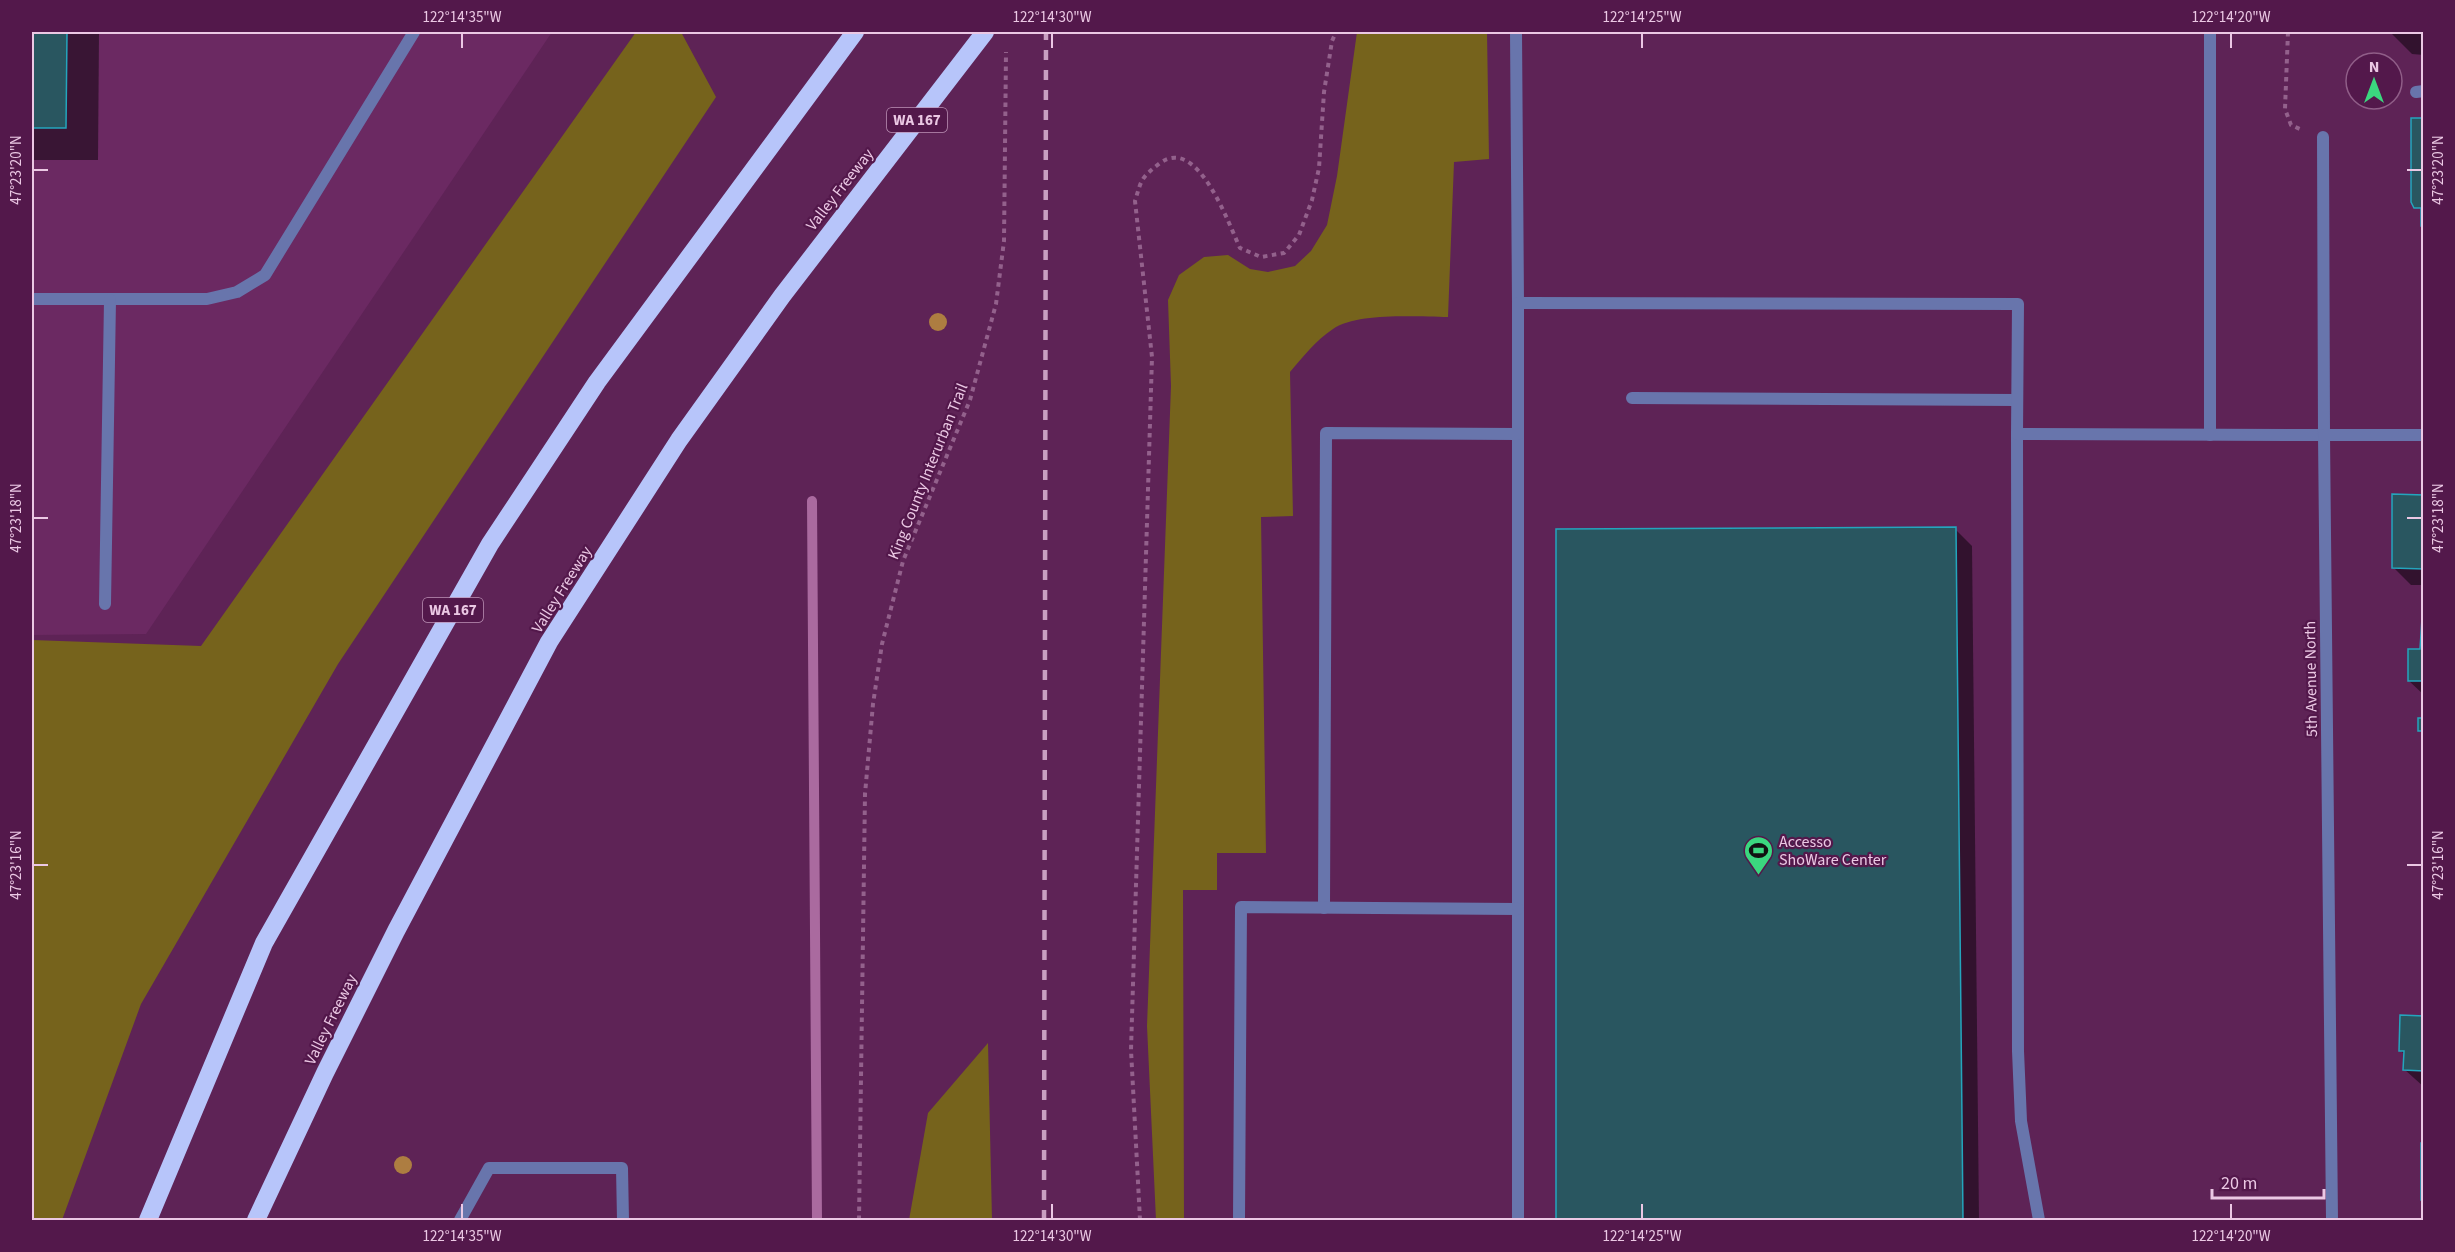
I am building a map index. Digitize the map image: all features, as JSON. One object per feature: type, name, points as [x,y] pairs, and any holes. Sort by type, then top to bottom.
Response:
[{"type":"highway","name":"WA 167","points":[[148,1221],[264,943],[490,544],[597,382],[855,32]]},
{"type":"highway","name":"Valley Freeway","points":[[256,1221],[325,1073],[396,931],[549,642],[679,440],[848,208],[985,32]]},
{"type":"street","points":[[32,299],[207,298],[237,292],[265,275],[414,32]]},
{"type":"street","points":[[1516,32],[1518,1221]]},
{"type":"street","points":[[2210,32],[2210,435]]},
{"type":"street","name":"5th Avenue North","points":[[2323,137],[2332,1221]]},
{"type":"street","points":[[105,604],[110,300]]},
{"type":"street","points":[[1518,303],[2018,304],[2018,1051],[2021,1121],[2039,1221]]},
{"type":"street","points":[[1632,398],[2017,400]]},
{"type":"street","points":[[1324,908],[1326,433],[1518,434]]},
{"type":"street","points":[[2017,434],[2424,435]]},
{"type":"street","points":[[1239,1221],[1241,907],[1518,909]]},
{"type":"street","points":[[460,1221],[489,1168],[622,1168],[623,1221]]},
{"type":"path","points":[[1140,1221],[1131,1050],[1152,357],[1136,201],[1142,177],[1167,158],[1182,158],[1196,168],[1214,192],[1240,249],[1261,257],[1284,254],[1299,235],[1312,200],[1319,168],[1324,92],[1332,41],[1336,32]]},
{"type":"path","points":[[2288,32],[2285,109],[2291,125],[2323,137]]},
{"type":"path","name":"King County Interurban Trail","points":[[859,1221],[865,794],[873,704],[882,644],[903,561],[970,400],[996,304],[1004,241],[1006,43]]},
{"type":"shaded area","points":[[32,32],[552,32],[146,634],[32,635]]},
{"type":"shaded area","points":[[636,32],[681,32],[716,97],[338,664],[141,1004],[62,1220],[32,1220],[32,640],[201,646]]},
{"type":"shaded area","points":[[1357,32],[1487,32],[1489,159],[1454,162],[1448,317],[1372,318],[1344,324],[1321,338],[1290,372],[1293,516],[1261,517],[1266,853],[1217,853],[1217,890],[1183,890],[1184,1220],[1156,1220],[1147,1026],[1171,386],[1168,300],[1179,275],[1204,257],[1228,255],[1250,269],[1268,272],[1295,266],[1311,251],[1327,225],[1337,176]]},
{"type":"shaded area","points":[[988,1043],[992,1220],[909,1220],[928,1113]]},
{"type":"building","points":[[32,32],[67,32],[66,128],[32,128]]},
{"type":"building","points":[[2411,118],[2424,118],[2424,226],[2421,226],[2421,208],[2414,208],[2411,202]]},
{"type":"building","points":[[2392,494],[2424,495],[2424,569],[2392,568]]},
{"type":"building","name":"Accesso ShoWare Center","points":[[1956,527],[1963,1220],[1556,1220],[1556,529]]},
{"type":"building","points":[[2422,618],[2424,681],[2408,681],[2408,649],[2420,649]]},
{"type":"building","points":[[2423,701],[2424,748],[2423,731],[2418,731],[2418,718],[2423,718]]},
{"type":"building","points":[[2400,1015],[2424,1016],[2424,1071],[2403,1070],[2404,1051],[2399,1051]]},
{"type":"building","points":[[2421,1143],[2424,1143],[2424,1200],[2421,1200]]},
{"type":"waterway","points":[[812,501],[817,1220]]},
{"type":"railway","points":[[1044,1220],[1046,32]]},
{"type":"place","name":"Accesso ShoWare Center","points":[[1758,876]]}]
